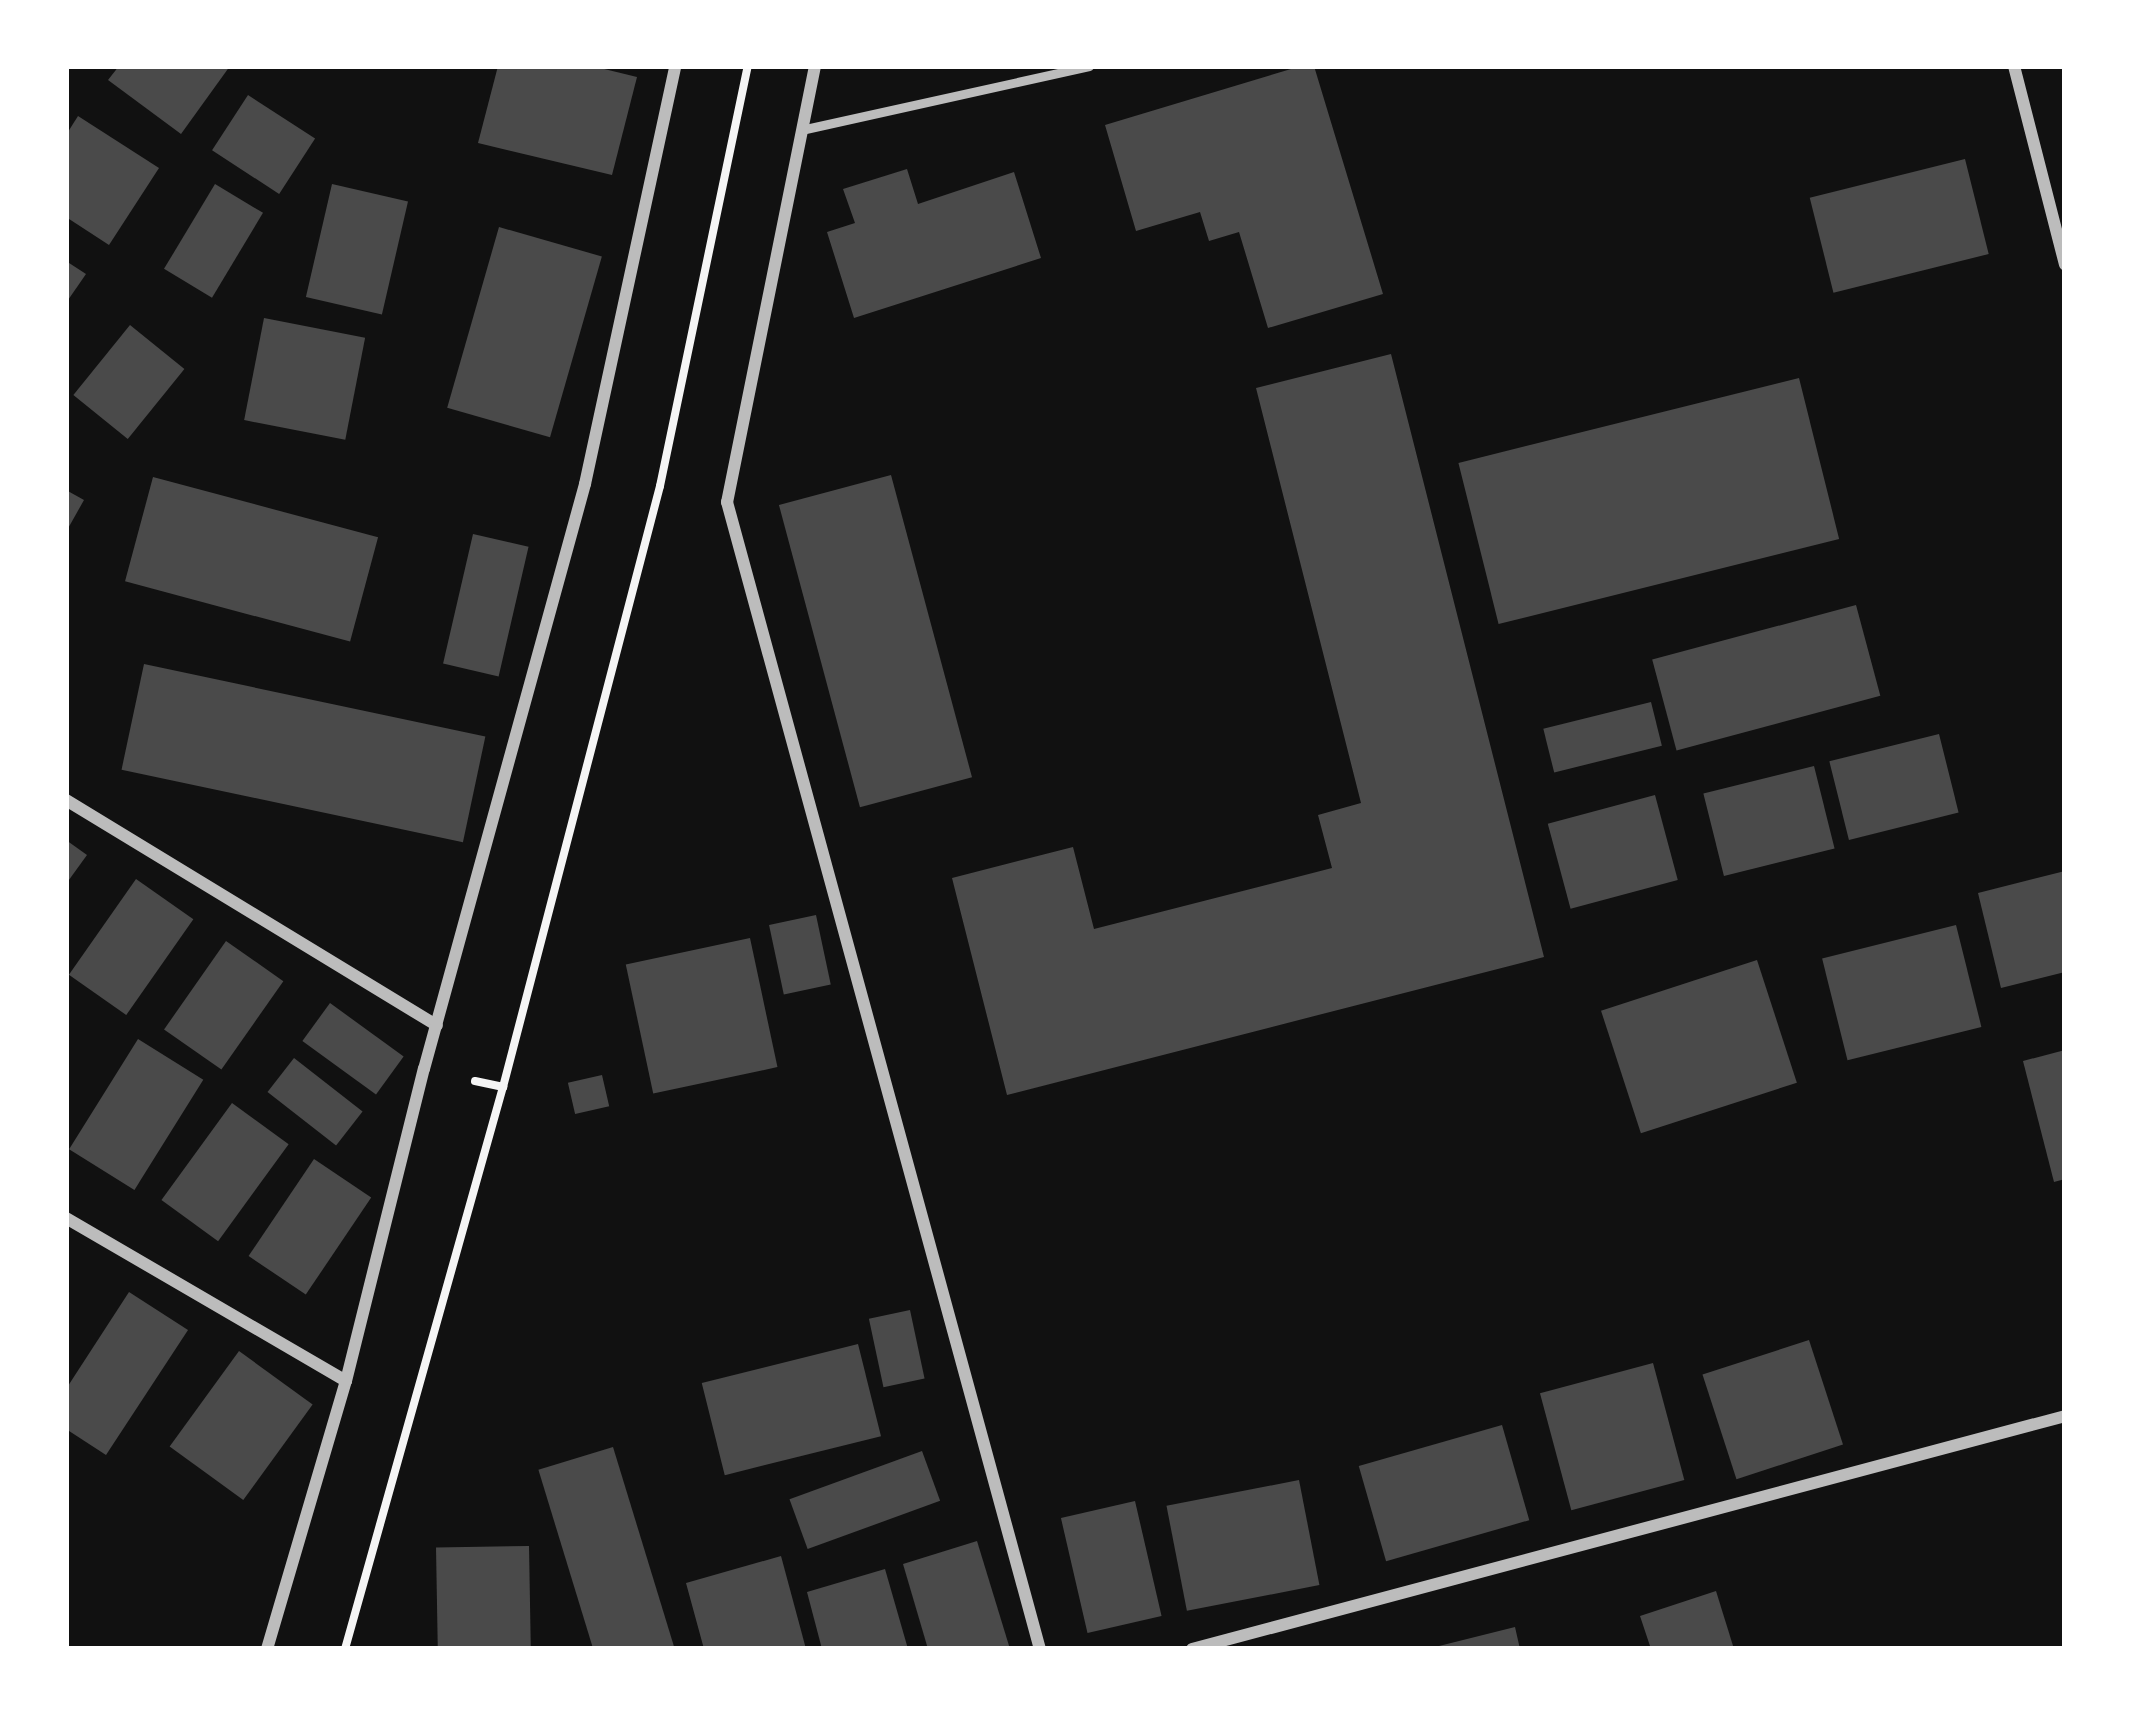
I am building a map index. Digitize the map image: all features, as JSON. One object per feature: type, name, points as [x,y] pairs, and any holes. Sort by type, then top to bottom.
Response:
[{"type":"street","points":[[267,1649],[346,1381],[585,484],[675,66]]},
{"type":"street","points":[[815,66],[727,502],[1040,1649]]},
{"type":"street","points":[[2014,66],[2065,266]]},
{"type":"street","points":[[66,800],[437,1026]]},
{"type":"street","points":[[66,1218],[346,1381]]},
{"type":"street","points":[[1192,1649],[2065,1416]]},
{"type":"lane","points":[[801,130],[1089,66]]},
{"type":"path","points":[[345,1649],[503,1088],[660,486],[748,66]]},
{"type":"building","points":[[119,66],[230,66],[181,134],[108,80]]},
{"type":"building","points":[[498,66],[592,66],[637,77],[612,175],[478,143]]},
{"type":"building","points":[[1314,66],[1383,294],[1268,328],[1239,232],[1209,241],[1200,212],[1136,231],[1105,125]]},
{"type":"building","points":[[248,95],[315,139],[279,194],[212,150]]},
{"type":"building","points":[[78,116],[159,168],[109,245],[66,217],[66,135]]},
{"type":"building","points":[[1965,159],[1989,254],[1833,293],[1810,198]]},
{"type":"building","points":[[907,169],[918,204],[1014,172],[1041,258],[854,318],[827,232],[855,223],[843,189]]},
{"type":"building","points":[[215,184],[263,213],[212,298],[164,269]]},
{"type":"building","points":[[332,184],[408,202],[382,315],[306,297]]},
{"type":"building","points":[[499,227],[602,256],[550,437],[447,408]]},
{"type":"building","points":[[66,261],[86,274],[66,303]]},
{"type":"building","points":[[264,318],[365,338],[345,440],[244,420]]},
{"type":"building","points":[[130,325],[184,369],[128,439],[73,395]]},
{"type":"building","points":[[1391,354],[1544,957],[1007,1095],[952,878],[1073,847],[1094,929],[1332,868],[1318,815],[1361,803],[1256,388]]},
{"type":"building","points":[[1799,378],[1839,539],[1499,624],[1458,463]]},
{"type":"building","points":[[891,475],[972,777],[860,807],[779,505]]},
{"type":"building","points":[[153,477],[378,537],[350,642],[125,581]]},
{"type":"building","points":[[66,490],[84,500],[66,532]]},
{"type":"building","points":[[473,534],[529,547],[499,676],[443,664]]},
{"type":"building","points":[[1856,605],[1880,696],[1677,750],[1652,660]]},
{"type":"building","points":[[144,664],[485,737],[463,842],[122,770]]},
{"type":"building","points":[[1651,702],[1662,746],[1554,773],[1543,729]]},
{"type":"building","points":[[1939,734],[1959,813],[1849,840],[1829,761]]},
{"type":"building","points":[[1814,766],[1835,848],[1724,876],[1703,794]]},
{"type":"building","points":[[1655,795],[1678,880],[1571,909],[1548,824]]},
{"type":"building","points":[[66,840],[87,855],[66,884]]},
{"type":"building","points":[[2065,871],[2065,972],[2001,988],[1978,893]]},
{"type":"building","points":[[136,879],[193,919],[126,1015],[69,975]]},
{"type":"building","points":[[816,915],[831,984],[784,994],[769,925]]},
{"type":"building","points":[[1956,925],[1981,1027],[1848,1060],[1822,958]]},
{"type":"building","points":[[750,938],[777,1067],[653,1094],[626,964]]},
{"type":"building","points":[[226,941],[283,981],[221,1070],[164,1029]]},
{"type":"building","points":[[1757,960],[1797,1083],[1641,1133],[1601,1011]]},
{"type":"building","points":[[330,1003],[404,1056],[376,1095],[302,1041]]},
{"type":"building","points":[[138,1039],[203,1080],[134,1190],[69,1149]]},
{"type":"building","points":[[2065,1050],[2065,1179],[2054,1182],[2023,1061]]},
{"type":"building","points":[[294,1058],[363,1112],[336,1145],[268,1092]]},
{"type":"building","points":[[602,1075],[609,1106],[575,1114],[568,1083]]},
{"type":"building","points":[[232,1103],[289,1144],[218,1241],[161,1200]]},
{"type":"building","points":[[314,1159],[371,1198],[306,1295],[249,1256]]},
{"type":"building","points":[[129,1292],[188,1330],[106,1455],[66,1429],[66,1389]]},
{"type":"building","points":[[910,1310],[925,1378],[883,1387],[869,1319]]},
{"type":"building","points":[[1809,1340],[1843,1445],[1736,1479],[1702,1375]]},
{"type":"building","points":[[858,1344],[881,1436],[725,1475],[702,1383]]},
{"type":"building","points":[[239,1351],[313,1404],[243,1500],[170,1446]]},
{"type":"building","points":[[1653,1363],[1684,1480],[1571,1510],[1540,1393]]},
{"type":"building","points":[[1502,1425],[1529,1520],[1386,1561],[1359,1466]]},
{"type":"building","points":[[613,1447],[675,1649],[593,1649],[538,1470]]},
{"type":"building","points":[[922,1451],[940,1501],[808,1549],[790,1499]]},
{"type":"building","points":[[1299,1480],[1319,1585],[1187,1611],[1166,1506]]},
{"type":"building","points":[[1135,1501],[1162,1616],[1087,1633],[1061,1518]]},
{"type":"building","points":[[977,1541],[1010,1649],[928,1649],[903,1564]]},
{"type":"building","points":[[529,1546],[531,1649],[438,1649],[436,1548]]},
{"type":"building","points":[[781,1556],[806,1649],[704,1649],[686,1583]]},
{"type":"building","points":[[885,1569],[908,1649],[822,1649],[807,1592]]},
{"type":"building","points":[[1716,1591],[1734,1649],[1651,1649],[1640,1616]]},
{"type":"building","points":[[1515,1627],[1520,1649],[1435,1649],[1435,1647]]}]
